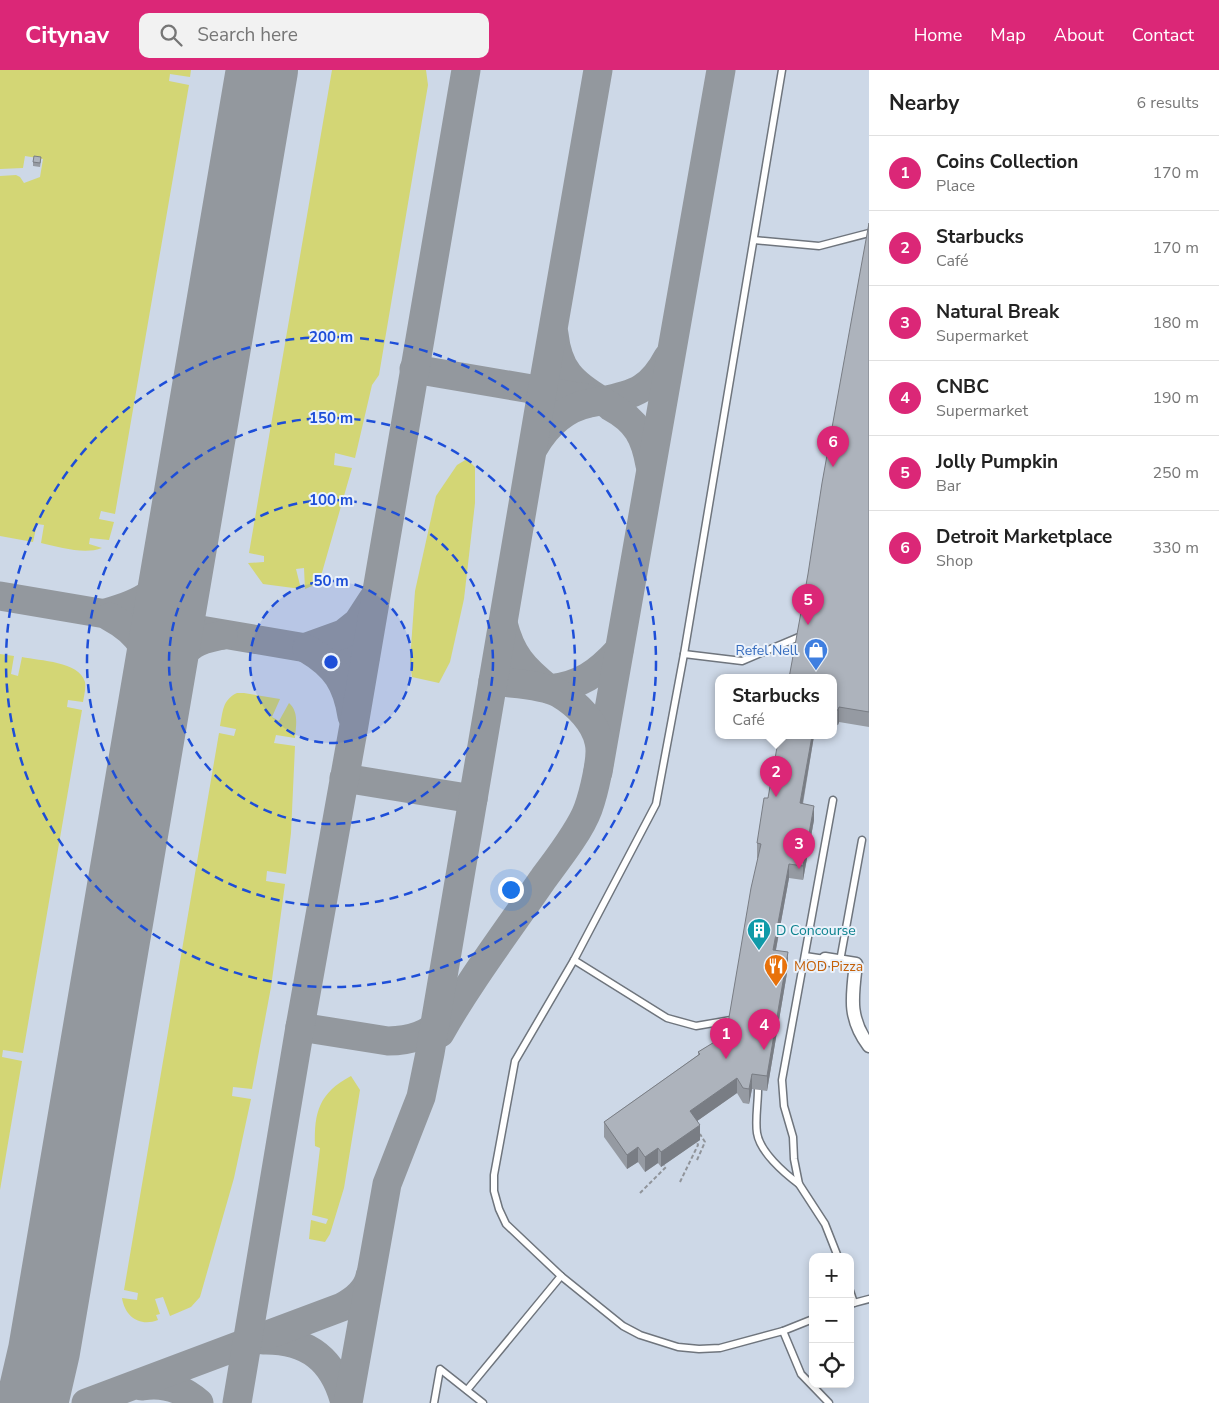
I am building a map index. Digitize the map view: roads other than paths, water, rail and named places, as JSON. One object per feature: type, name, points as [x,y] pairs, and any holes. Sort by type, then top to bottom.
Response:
[{"type":"street","points":[[825,959],[856,964],[852,1004],[854,1017],[860,1035],[869,1046]]},
{"type":"lane","points":[[782,70],[684,654],[656,804],[574,960],[515,1061],[494,1175],[494,1191],[506,1224],[560,1276],[624,1326],[640,1335],[678,1347],[720,1348],[783,1331],[809,1321]]},
{"type":"lane","points":[[754,240],[819,246],[869,233]]},
{"type":"lane","points":[[684,654],[742,661],[799,638]]},
{"type":"lane","points":[[799,1184],[794,1159],[793,1137],[784,1106],[782,1080],[833,800]]},
{"type":"lane","points":[[840,962],[862,840]]},
{"type":"lane","points":[[805,956],[825,959]]},
{"type":"lane","points":[[574,960],[667,1018],[696,1026],[731,1020]]},
{"type":"lane","points":[[758,1090],[757,1134],[766,1152],[783,1172],[799,1184],[825,1224],[836,1253]]},
{"type":"lane","points":[[467,1390],[560,1276]]},
{"type":"lane","points":[[854,1302],[869,1298]]},
{"type":"lane","points":[[783,1331],[801,1374],[828,1403]]},
{"type":"lane","points":[[434,1403],[440,1369],[482,1403]]},
{"type":"place","name":"Detroit Marketplace","points":[[833,467]]},
{"type":"place","name":"Jolly Pumpkin","points":[[808,625]]},
{"type":"place","name":"Refel Nell","points":[[816,671]]},
{"type":"place","name":"Starbucks","points":[[776,797]]},
{"type":"place","name":"Natural Break","points":[[799,869]]},
{"type":"place","name":"D Concourse","points":[[759,951]]},
{"type":"place","name":"MOD Pizza","points":[[776,987]]},
{"type":"place","name":"CNBC","points":[[764,1050]]},
{"type":"place","name":"Coins Collection","points":[[726,1059]]}]
